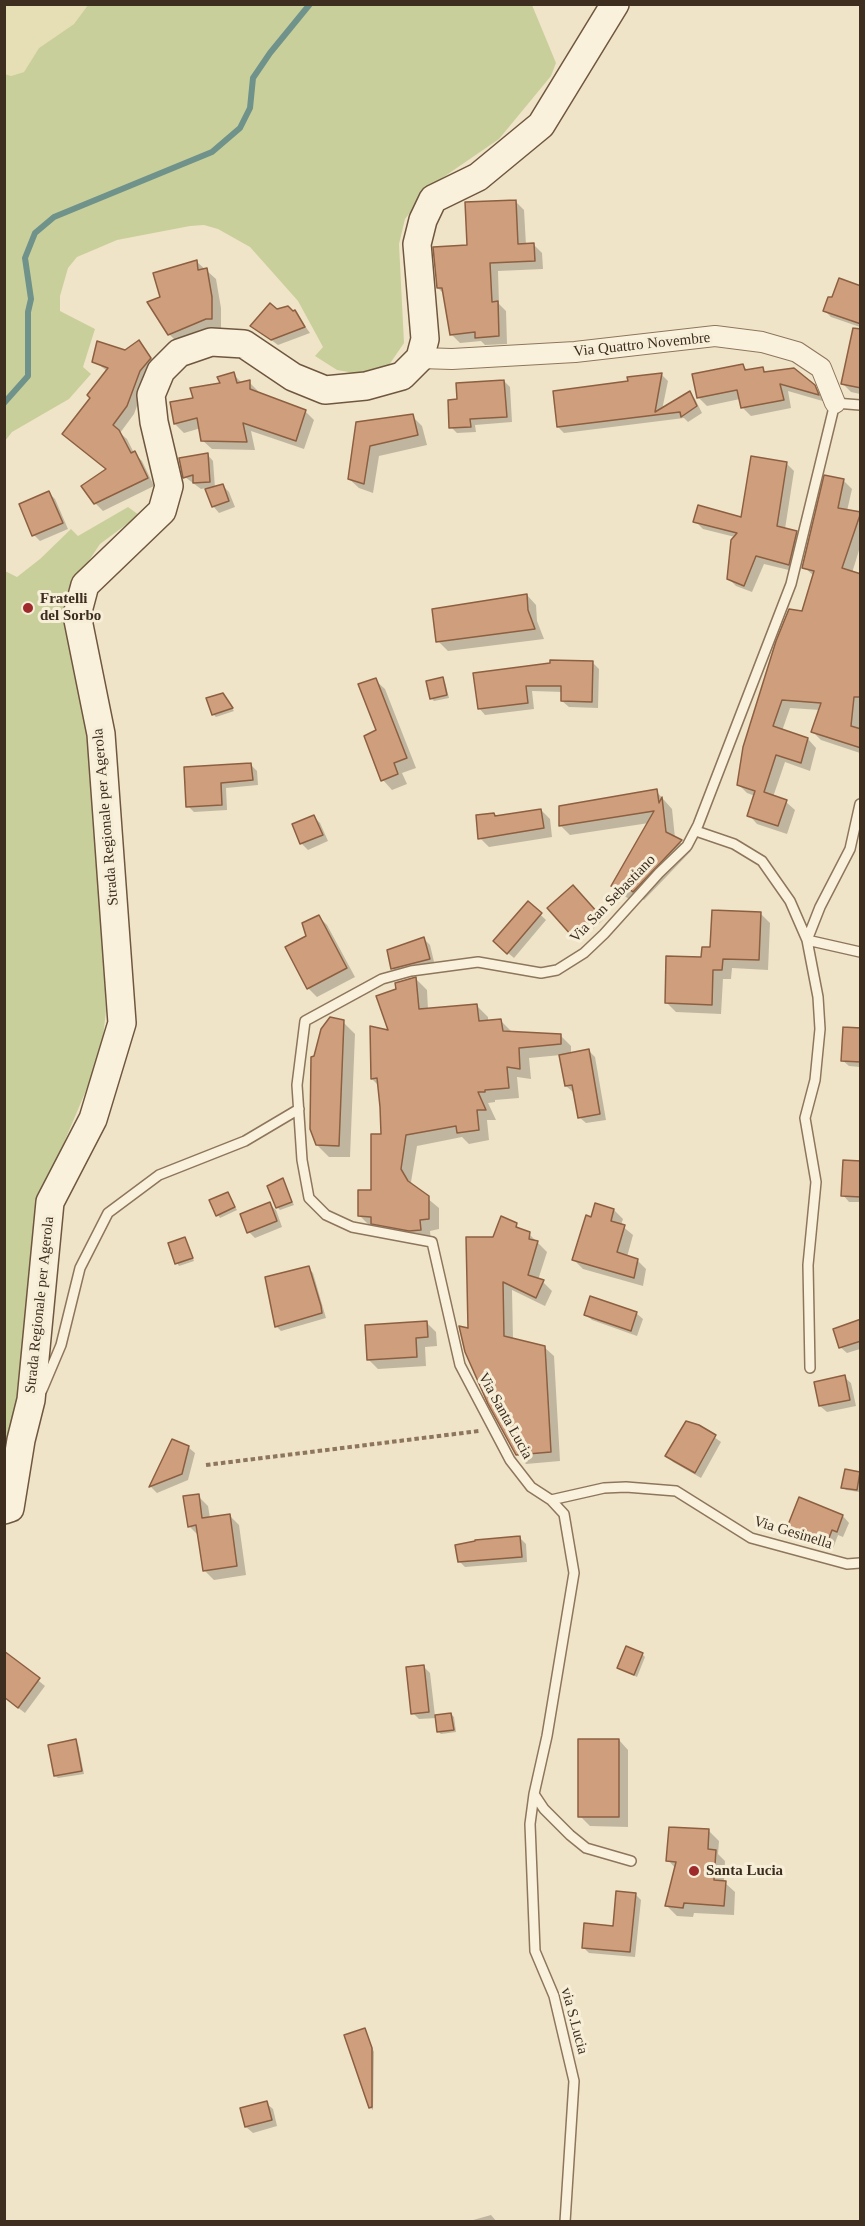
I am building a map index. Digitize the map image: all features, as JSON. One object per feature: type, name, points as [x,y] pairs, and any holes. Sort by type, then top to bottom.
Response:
[{"type":"main road","points":[[420,358],[425,339],[417,244],[423,220],[433,199],[478,177],[541,125],[615,4]]},
{"type":"main road","name":"Strada Regionale per Agerola","points":[[7,1509],[31,1400],[50,1202],[93,1119],[122,1023],[101,734],[77,615],[85,585],[162,511],[169,486],[154,422],[151,394],[160,371],[178,353],[211,342],[244,344],[293,377],[325,390],[366,386],[402,376],[420,358]]},
{"type":"street","name":"Via Quattro Novembre","points":[[420,358],[452,359],[575,352],[715,336],[762,342],[797,352],[821,368],[835,403]]},
{"type":"lane","points":[[835,403],[861,405]]},
{"type":"lane","name":"Via San Sebastiano","points":[[299,1109],[297,1085],[305,1021],[382,979],[411,971],[478,962],[541,974],[557,970],[584,953],[604,934],[659,873],[687,846],[696,831],[791,584],[835,403]]},
{"type":"lane","points":[[807,940],[820,908],[850,849],[861,804]]},
{"type":"lane","points":[[696,831],[734,844],[762,861],[790,901],[807,940],[818,997],[820,1029],[815,1080],[805,1118],[816,1182],[808,1265],[810,1368]]},
{"type":"lane","points":[[807,940],[861,952]]},
{"type":"lane","points":[[21,1440],[62,1345],[80,1268],[108,1213],[159,1175],[244,1141],[299,1109]]},
{"type":"lane","name":"Via Santa Lucia","points":[[299,1109],[302,1160],[309,1198],[326,1215],[352,1227],[432,1242],[460,1365],[510,1460],[531,1487],[551,1500],[564,1514],[574,1574],[548,1736],[534,1794]]},
{"type":"lane","name":"Via Gesinella","points":[[551,1500],[604,1488],[626,1487],[676,1491],[751,1538],[847,1564],[861,1563]]},
{"type":"lane","points":[[534,1794],[544,1809],[570,1836],[586,1848],[631,1861]]},
{"type":"lane","name":"via S.Lucia","points":[[534,1794],[530,1824],[535,1951],[554,1996],[574,2081],[565,2222]]},
{"type":"path","points":[[206,1465],[495,1430]]},
{"type":"shaded area","points":[[4,5],[88,5],[74,24],[39,48],[24,72],[11,76],[5,74]]},
{"type":"green space","points":[[88,5],[532,5],[556,63],[551,76],[499,139],[432,185],[405,219],[399,244],[404,343],[389,365],[360,374],[337,370],[315,356],[323,347],[298,301],[250,247],[218,229],[204,225],[190,226],[117,240],[77,257],[68,268],[60,296],[60,311],[95,329],[83,367],[91,374],[69,399],[12,432],[5,441],[5,74],[11,76],[24,72],[39,48],[74,24]]},
{"type":"green space","points":[[128,507],[139,515],[100,544],[80,574],[63,609],[93,732],[106,1011],[101,1055],[44,1190],[27,1350],[5,1493],[5,571],[17,577],[40,559],[71,529],[78,536]]},
{"type":"building","points":[[516,200],[518,244],[534,243],[535,261],[490,263],[492,302],[498,301],[499,336],[475,338],[475,332],[450,335],[442,288],[437,288],[433,247],[467,245],[465,202]]},
{"type":"building","points":[[197,260],[198,270],[207,268],[212,297],[212,319],[206,319],[168,335],[147,302],[160,297],[153,273]]},
{"type":"building","points":[[839,278],[861,286],[861,324],[823,311],[828,297],[832,297]]},
{"type":"building","points":[[270,303],[277,309],[288,306],[293,311],[295,310],[305,327],[271,340],[250,326]]},
{"type":"building","points":[[853,328],[861,329],[861,388],[841,384]]},
{"type":"building","points":[[139,340],[151,358],[140,371],[127,406],[113,425],[119,430],[131,453],[135,451],[148,478],[94,504],[81,486],[106,469],[62,434],[90,398],[87,395],[108,368],[92,362],[97,341],[125,350]]},
{"type":"building","points":[[743,364],[745,370],[763,367],[764,372],[794,368],[815,385],[819,395],[780,384],[784,400],[741,408],[737,390],[697,398],[692,374]]},
{"type":"building","points":[[234,372],[237,383],[250,380],[250,389],[306,410],[296,441],[243,423],[247,442],[201,441],[197,418],[174,424],[170,402],[193,398],[190,388],[220,383],[217,377]]},
{"type":"building","points":[[662,373],[655,412],[690,391],[697,406],[681,417],[680,412],[557,427],[553,391],[628,381],[627,377]]},
{"type":"building","points":[[504,380],[507,417],[470,419],[471,427],[449,428],[448,400],[457,399],[456,383]]},
{"type":"building","points":[[413,414],[418,435],[370,446],[364,484],[348,479],[356,422]]},
{"type":"building","points":[[208,453],[210,482],[193,483],[193,475],[183,478],[179,458]]},
{"type":"building","points":[[751,456],[787,462],[777,526],[797,531],[789,565],[756,556],[744,586],[727,579],[731,540],[737,533],[693,522],[698,505],[741,517]]},
{"type":"building","points":[[824,475],[844,479],[838,508],[861,512],[842,568],[861,574],[861,697],[854,697],[851,726],[861,729],[861,748],[811,732],[821,703],[782,700],[773,726],[808,738],[801,763],[776,755],[764,792],[787,800],[778,826],[747,816],[755,791],[737,785],[743,747],[776,641],[789,609],[802,611],[814,571],[802,568]]},
{"type":"building","points":[[223,484],[229,501],[212,507],[205,489]]},
{"type":"building","points":[[49,491],[63,523],[32,536],[19,504]]},
{"type":"building","points":[[527,594],[528,610],[535,629],[436,642],[432,609]]},
{"type":"building","points":[[550,660],[593,661],[592,702],[561,701],[561,686],[526,686],[528,703],[478,709],[473,673],[550,663]]},
{"type":"building","points":[[443,677],[447,695],[430,699],[426,681]]},
{"type":"building","points":[[376,678],[407,758],[394,763],[398,774],[381,781],[364,736],[376,730],[358,684]]},
{"type":"building","points":[[223,693],[233,708],[212,715],[206,698]]},
{"type":"building","points":[[251,763],[253,780],[221,783],[222,805],[186,807],[184,767]]},
{"type":"building","points":[[657,789],[659,803],[662,797],[666,832],[682,840],[633,892],[629,889],[625,894],[611,886],[654,811],[559,826],[559,806]]},
{"type":"building","points":[[541,809],[544,828],[478,839],[476,815],[494,813],[495,816]]},
{"type":"building","points":[[314,815],[323,835],[300,844],[292,824]]},
{"type":"building","points":[[573,885],[598,913],[572,936],[547,908]]},
{"type":"building","points":[[528,901],[542,913],[507,954],[493,941]]},
{"type":"building","points":[[712,910],[761,912],[759,960],[723,959],[722,970],[713,970],[712,1005],[665,1003],[666,956],[701,957],[702,947],[710,947]]},
{"type":"building","points":[[319,915],[347,968],[307,989],[285,947],[306,936],[302,923]]},
{"type":"building","points":[[424,937],[430,959],[391,969],[387,950]]},
{"type":"building","points":[[416,977],[419,1009],[477,1004],[479,1021],[501,1019],[503,1031],[561,1034],[561,1044],[519,1048],[520,1069],[507,1067],[509,1088],[478,1092],[486,1110],[477,1110],[479,1130],[457,1133],[456,1126],[406,1135],[401,1169],[408,1181],[429,1196],[429,1219],[420,1220],[421,1230],[409,1231],[371,1224],[371,1217],[358,1216],[358,1190],[371,1190],[371,1134],[381,1134],[377,1078],[371,1079],[370,1026],[388,1030],[376,996],[396,989],[395,983]]},
{"type":"building","points":[[330,1017],[344,1020],[339,1146],[316,1145],[310,1129],[311,1057],[314,1056],[321,1029]]},
{"type":"building","points":[[843,1027],[861,1028],[861,1062],[841,1061]]},
{"type":"building","points":[[589,1049],[600,1114],[578,1118],[572,1085],[565,1086],[559,1055]]},
{"type":"building","points":[[843,1160],[861,1161],[861,1197],[841,1196]]},
{"type":"building","points":[[283,1178],[292,1202],[276,1208],[267,1186]]},
{"type":"building","points":[[228,1192],[235,1207],[216,1216],[209,1200]]},
{"type":"building","points":[[270,1202],[277,1221],[247,1233],[240,1214]]},
{"type":"building","points":[[595,1203],[614,1209],[611,1221],[625,1225],[617,1252],[638,1259],[634,1278],[572,1260],[586,1215],[591,1217]]},
{"type":"building","points":[[501,1216],[517,1223],[516,1227],[530,1232],[529,1239],[538,1241],[528,1275],[544,1280],[536,1298],[503,1282],[504,1336],[545,1346],[551,1452],[516,1455],[488,1404],[465,1352],[459,1326],[468,1328],[466,1237],[493,1237]]},
{"type":"building","points":[[185,1237],[193,1258],[175,1264],[168,1243]]},
{"type":"building","points":[[309,1266],[322,1313],[275,1327],[265,1277]]},
{"type":"building","points":[[590,1296],[637,1312],[631,1331],[584,1315]]},
{"type":"building","points":[[861,1319],[861,1341],[839,1348],[833,1329]]},
{"type":"building","points":[[427,1321],[428,1337],[416,1338],[417,1357],[367,1360],[365,1325]]},
{"type":"building","points":[[845,1375],[850,1400],[819,1406],[814,1382]]},
{"type":"building","points":[[686,1421],[699,1425],[716,1435],[695,1473],[665,1456]]},
{"type":"building","points":[[172,1439],[189,1446],[182,1474],[149,1487]]},
{"type":"building","points":[[845,1469],[860,1472],[857,1490],[841,1488]]},
{"type":"building","points":[[199,1494],[202,1518],[230,1514],[237,1566],[203,1571],[196,1525],[188,1527],[183,1496]]},
{"type":"building","points":[[799,1497],[843,1515],[837,1532],[832,1530],[826,1546],[786,1530]]},
{"type":"building","points":[[520,1536],[522,1557],[458,1562],[455,1545],[475,1540]]},
{"type":"building","points":[[626,1646],[643,1653],[634,1675],[617,1668]]},
{"type":"building","points":[[4,1651],[40,1678],[18,1708],[4,1697]]},
{"type":"building","points":[[424,1665],[429,1712],[411,1714],[406,1667]]},
{"type":"building","points":[[451,1713],[454,1730],[437,1732],[435,1715]]},
{"type":"building","points":[[76,1739],[82,1771],[54,1776],[48,1745]]},
{"type":"building","points":[[578,1739],[619,1739],[619,1817],[578,1817]]},
{"type":"building","name":"Santa Lucia","points":[[669,1827],[709,1829],[708,1849],[716,1850],[714,1880],[726,1881],[724,1906],[684,1903],[683,1908],[665,1906],[676,1862],[666,1861]]},
{"type":"building","points":[[616,1891],[636,1893],[630,1952],[582,1948],[584,1923],[613,1926]]},
{"type":"building","points":[[365,2028],[372,2048],[372,2107],[369,2108],[344,2035]]},
{"type":"building","points":[[267,2101],[272,2120],[245,2127],[240,2108]]},
{"type":"waterway","points":[[4,403],[28,376],[28,312],[31,299],[25,258],[35,233],[54,217],[212,152],[240,128],[250,108],[253,78],[310,4]]},
{"type":"place","name":"Fratelli del Sorbo","points":[[28,608]]},
{"type":"place","name":"Santa Lucia","points":[[694,1871]]}]
